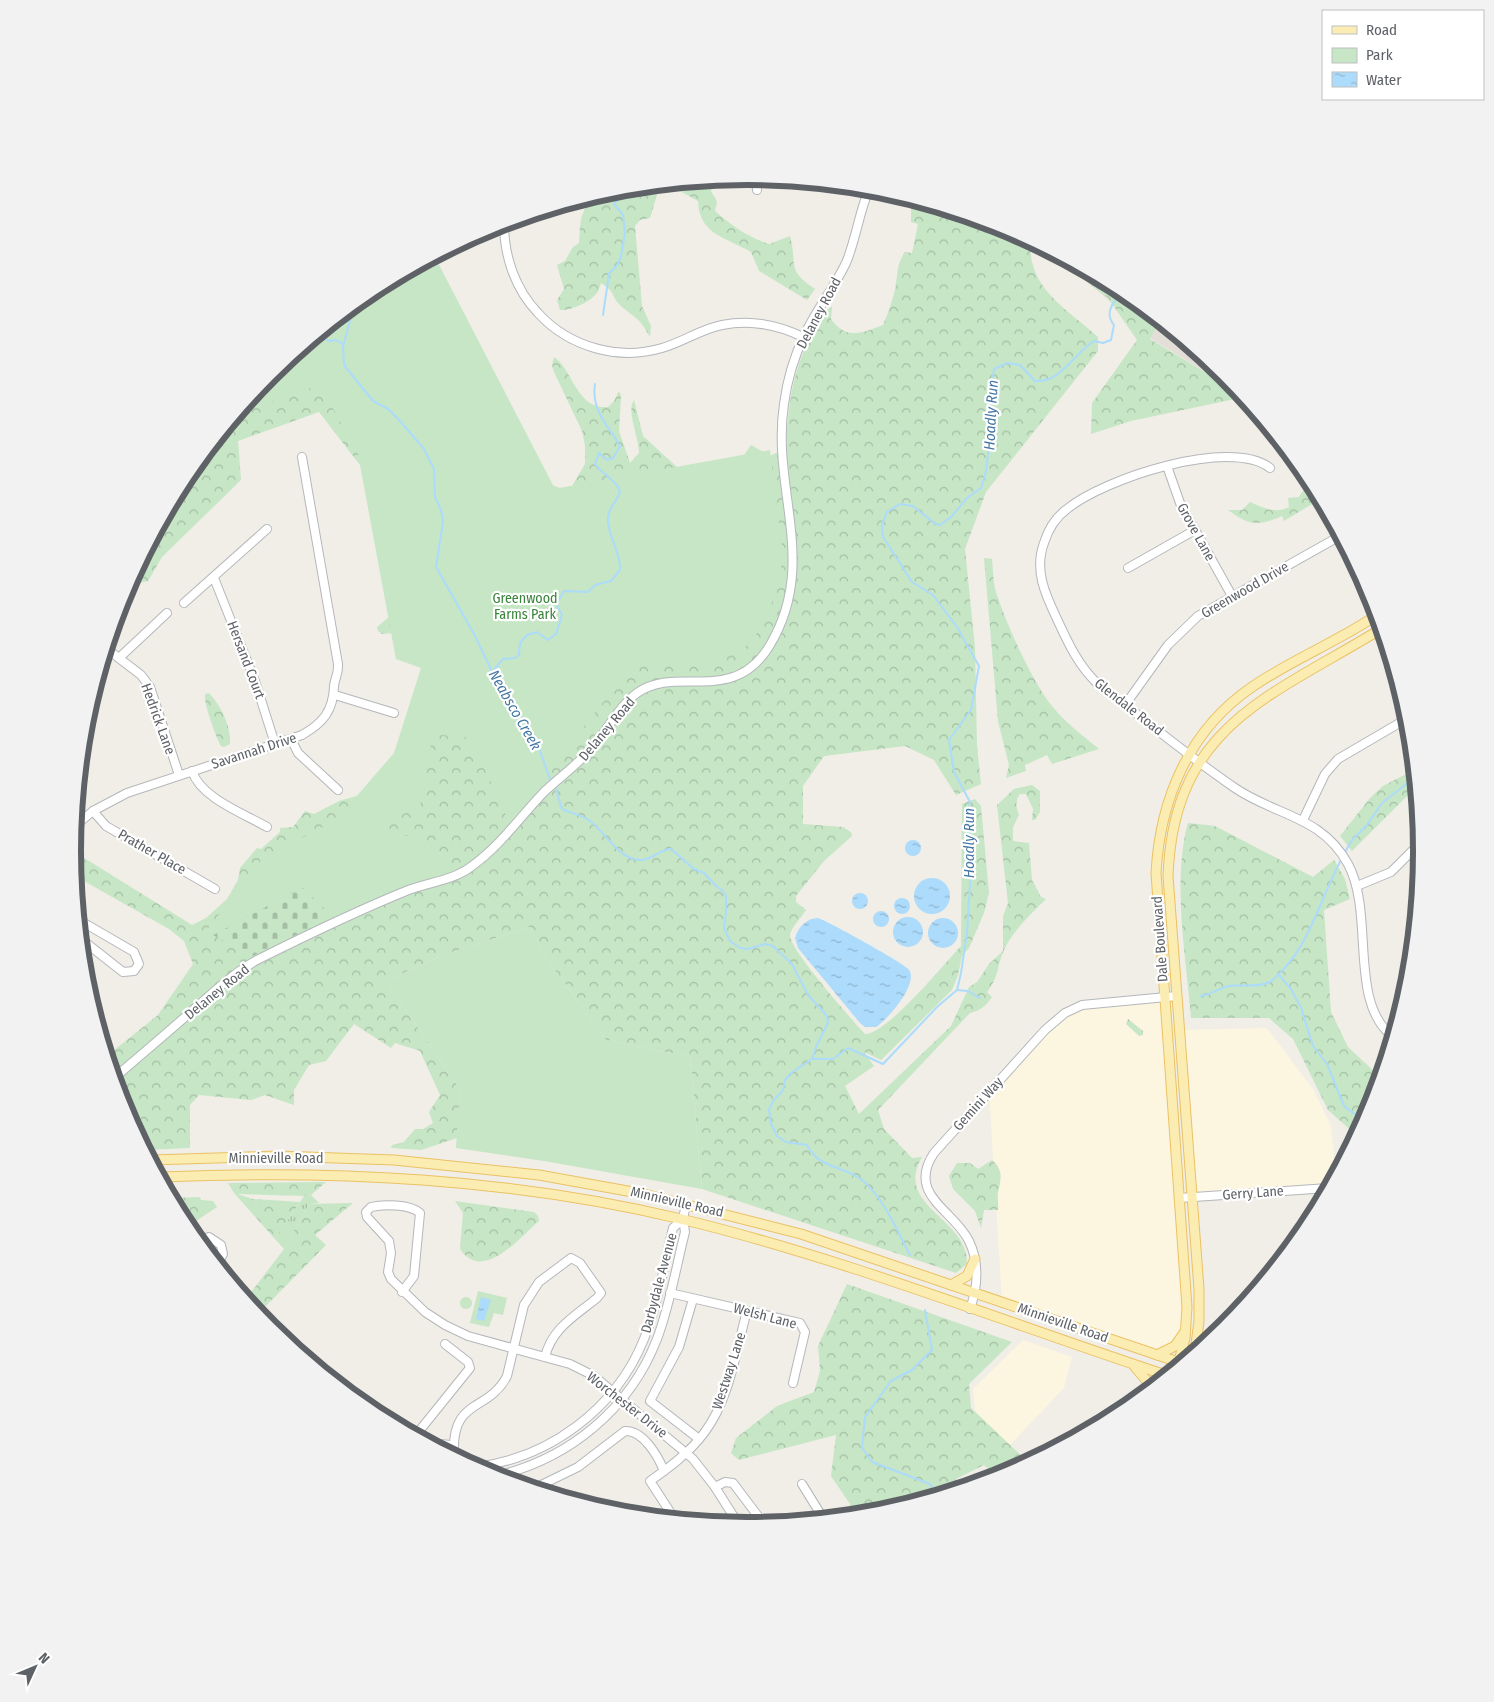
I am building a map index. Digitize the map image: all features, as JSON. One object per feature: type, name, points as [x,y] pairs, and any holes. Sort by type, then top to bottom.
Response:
[{"type":"main road","name":"Dale Boulevard","points":[[1181,1356],[1186,1325],[1187,1293],[1157,894],[1157,852],[1164,812],[1177,777],[1189,754],[1208,726],[1244,692],[1370,619]]},
{"type":"main road","name":"Dale Boulevard","points":[[1197,1342],[1200,1295],[1168,876],[1169,854],[1177,812],[1199,762],[1229,724],[1261,699],[1375,632]]},
{"type":"main road","name":"Minnieville Road","points":[[158,1160],[278,1156],[442,1164],[590,1183],[686,1204],[801,1234],[1174,1362]]},
{"type":"main road","name":"Minnieville Road","points":[[166,1177],[277,1173],[400,1177],[484,1185],[582,1200],[683,1219],[768,1243],[1160,1373]]},
{"type":"main road","points":[[951,1285],[967,1276],[975,1259]]},
{"type":"main road","points":[[1156,1355],[1176,1346],[1186,1325]]},
{"type":"main road","points":[[1198,1333],[1200,1339]]},
{"type":"main road","points":[[1133,1365],[1148,1382]]},
{"type":"street","points":[[757,185],[757,190]]},
{"type":"street","name":"Delaney Road","points":[[120,1073],[231,978],[256,961],[403,892],[448,879],[468,870],[504,838],[546,791],[589,751],[637,693],[645,688],[665,683],[708,682],[733,677],[758,660],[771,644],[789,600],[794,575],[792,532],[781,438],[787,386],[803,337],[846,262],[866,196]]},
{"type":"street","points":[[505,231],[508,260],[526,300],[553,328],[578,342],[618,352],[648,351],[674,344],[711,328],[740,323],[766,324],[803,337]]},
{"type":"street","name":"Savannah Drive","points":[[82,820],[94,811],[127,793],[302,735],[318,724],[330,708],[335,695],[333,687],[338,676],[338,664],[302,457]]},
{"type":"street","name":"Glendale Road","points":[[1270,468],[1254,460],[1231,458],[1193,460],[1110,484],[1072,504],[1052,526],[1041,552],[1040,575],[1044,590],[1071,648],[1093,680],[1199,762],[1251,798],[1303,820],[1334,844],[1349,866],[1357,886],[1369,998],[1377,1019],[1388,1031]]},
{"type":"street","name":"Grove Lane","points":[[1168,466],[1175,493],[1232,596]]},
{"type":"street","points":[[184,604],[267,529]]},
{"type":"street","points":[[1128,568],[1195,530]]},
{"type":"street","name":"Greenwood Drive","points":[[1125,705],[1168,646],[1198,616],[1335,539]]},
{"type":"street","name":"Hersand Court","points":[[214,578],[249,665],[275,744]]},
{"type":"street","points":[[119,658],[167,613]]},
{"type":"street","name":"Hedrick Lane","points":[[112,653],[141,675],[150,687],[179,775]]},
{"type":"street","points":[[335,695],[394,713]]},
{"type":"street","points":[[1303,820],[1325,774],[1338,759],[1400,723]]},
{"type":"street","points":[[291,739],[298,753],[338,790]]},
{"type":"street","points":[[192,771],[198,784],[208,793],[267,827]]},
{"type":"street","name":"Prather Place","points":[[94,811],[106,826],[215,888]]},
{"type":"street","points":[[1357,886],[1391,872],[1413,849]]},
{"type":"street","points":[[86,924],[134,952],[140,964],[134,971],[123,972],[88,945]]},
{"type":"street","name":"Gemini Way","points":[[970,1309],[975,1293],[977,1271],[975,1259],[964,1233],[937,1205],[928,1192],[926,1170],[934,1153],[1046,1030],[1065,1013],[1089,1003],[1177,996]]},
{"type":"street","name":"Gerry Lane","points":[[1179,1198],[1321,1188]]},
{"type":"street","name":"Darbydale Avenue","points":[[509,1472],[537,1464],[568,1447],[600,1422],[622,1400],[650,1356],[658,1337],[685,1232],[683,1219],[686,1204]]},
{"type":"street","name":"Worchester Drive","points":[[402,1292],[414,1276],[420,1213],[415,1209],[384,1206],[371,1207],[366,1212],[367,1217],[389,1242],[391,1254],[388,1272],[394,1284],[402,1292],[433,1317],[455,1330],[484,1342],[545,1357],[582,1370],[613,1392],[686,1452],[715,1487],[734,1516]]},
{"type":"street","name":"Darbydale Avenue","points":[[488,1464],[528,1455],[555,1442],[588,1416],[613,1392],[628,1370],[644,1339],[673,1228],[683,1219]]},
{"type":"street","points":[[206,1239],[209,1238],[221,1245],[223,1254],[221,1258]]},
{"type":"street","points":[[453,1448],[455,1428],[462,1416],[504,1382],[524,1305],[533,1289],[567,1259],[575,1259],[600,1289],[600,1296],[557,1331],[550,1341],[545,1357]]},
{"type":"street","name":"Welsh Lane","points":[[670,1294],[797,1322],[802,1325],[804,1336],[793,1383]]},
{"type":"street","points":[[693,1299],[679,1347],[650,1401],[699,1439]]},
{"type":"street","name":"Westway Lane","points":[[670,1512],[650,1481],[686,1452],[699,1439],[711,1422],[721,1400],[747,1311]]},
{"type":"street","points":[[421,1432],[421,1427],[470,1368],[468,1362],[445,1344]]},
{"type":"street","points":[[543,1484],[578,1467],[625,1431],[634,1432],[654,1451],[664,1471]]},
{"type":"street","points":[[445,1444],[453,1445]]},
{"type":"street","points":[[715,1487],[725,1482],[733,1483],[758,1516]]},
{"type":"street","points":[[802,1484],[819,1512]]},
{"type":"shaded area","points":[[1079,274],[1117,297],[1152,323],[1186,350],[1217,379],[1150,338]]},
{"type":"shaded area","points":[[1165,997],[1187,1313],[1179,1340],[1157,1355],[1002,1302],[989,1092],[1057,1019],[1072,1009]]},
{"type":"shaded area","points":[[1267,1028],[1313,1089],[1331,1126],[1335,1163],[1321,1188],[1192,1197],[1179,1030]]},
{"type":"shaded area","points":[[1023,1340],[1072,1357],[1064,1388],[1009,1446],[975,1411],[973,1389]]},
{"type":"green space","points":[[713,187],[711,191],[717,202],[715,211],[740,230],[769,244],[790,236],[796,271],[815,289],[807,300],[759,271],[751,252],[716,234],[709,228],[703,221],[698,201],[677,189]]},
{"type":"green space","points":[[658,191],[650,218],[640,220],[635,226],[642,306],[651,326],[650,337],[640,322],[621,306],[612,292],[601,283],[597,293],[585,303],[560,310],[557,300],[564,289],[557,265],[565,261],[573,247],[579,243],[580,226],[585,209],[589,205]]},
{"type":"green space","points":[[911,206],[961,221],[1002,236],[1031,249],[1035,273],[1052,297],[1098,337],[1098,351],[986,492],[965,549],[975,648],[977,746],[981,784],[956,795],[934,760],[905,746],[824,756],[803,786],[803,824],[843,827],[851,832],[852,836],[824,861],[796,896],[796,902],[806,910],[794,926],[790,936],[800,956],[865,1034],[874,1031],[900,1011],[961,946],[962,804],[975,799],[981,806],[989,893],[984,913],[969,948],[962,956],[958,975],[952,990],[881,1060],[864,1052],[874,1066],[845,1086],[859,1114],[951,1026],[969,987],[977,982],[989,964],[1003,951],[1003,916],[1008,903],[997,805],[1014,789],[1032,785],[1040,791],[1040,812],[1035,820],[1032,820],[1033,809],[1026,794],[1020,794],[1018,797],[1016,804],[1019,815],[1013,827],[1013,841],[1029,843],[1032,880],[1041,897],[1046,899],[1023,923],[1008,943],[994,981],[987,992],[992,997],[990,1000],[980,1009],[970,1013],[878,1110],[884,1129],[912,1158],[922,1157],[916,1174],[917,1188],[924,1201],[957,1235],[964,1248],[967,1264],[956,1273],[702,1189],[690,1057],[606,1040],[546,958],[530,927],[446,954],[386,981],[460,1089],[457,1138],[421,1150],[391,1148],[392,1145],[404,1142],[415,1129],[423,1129],[433,1123],[429,1112],[440,1095],[420,1051],[395,1043],[391,1048],[354,1024],[326,1061],[309,1065],[294,1090],[294,1105],[265,1095],[251,1100],[199,1095],[190,1105],[190,1148],[152,1150],[132,1106],[113,1051],[158,1015],[193,964],[184,941],[169,929],[82,880],[81,856],[192,925],[206,918],[227,899],[238,880],[240,868],[257,848],[261,849],[280,832],[280,828],[293,827],[305,811],[314,814],[339,801],[367,793],[393,755],[433,676],[393,633],[382,634],[378,631],[377,627],[394,613],[370,478],[319,412],[238,441],[241,480],[162,557],[148,581],[137,584],[170,518],[193,481],[246,412],[308,350],[379,296],[552,485],[560,488],[572,486],[585,464],[585,445],[582,431],[554,372],[552,365],[554,357],[566,370],[582,396],[589,402],[597,406],[608,407],[614,401],[619,391],[621,396],[619,431],[630,463],[639,453],[631,411],[634,400],[643,436],[678,468],[742,458],[751,445],[770,456],[786,448],[789,410],[796,374],[809,339],[830,307],[832,307],[831,319],[837,326],[849,333],[868,331],[883,325],[894,294],[900,261],[905,252],[912,253],[918,224],[911,222]]},
{"type":"green space","name":"Greenwood Farms Park","points":[[438,262],[555,489],[770,450],[782,547],[781,568],[774,598],[754,639],[738,653],[718,660],[663,661],[637,668],[620,681],[571,743],[546,764],[553,777],[510,825],[471,738],[433,734],[420,807],[383,823],[383,836],[410,836],[454,871],[403,886],[333,917],[302,887],[213,935],[206,931],[262,859],[336,820],[394,753],[421,668],[396,659],[358,454],[320,385],[249,409],[308,350],[342,323],[377,297]]},
{"type":"green space","points":[[1071,270],[1117,297],[1152,323],[1156,326],[1150,339],[1218,380],[1237,400],[1235,399],[1131,421],[1091,434],[1092,403],[1137,340],[1108,298]]},
{"type":"green space","points":[[1305,488],[1312,499],[1312,504],[1284,521],[1282,516],[1266,522],[1254,523],[1242,519],[1228,510],[1242,510],[1250,502],[1269,509],[1279,510],[1289,507],[1288,498],[1299,497]]},
{"type":"green space","points":[[984,558],[992,559],[994,586],[999,602],[1019,650],[1044,695],[1074,729],[1099,749],[1052,764],[1047,755],[1025,765],[1026,771],[1006,778],[1009,765],[998,721]]},
{"type":"green space","points":[[209,693],[221,710],[229,730],[230,744],[224,747],[219,742],[208,712],[205,694]]},
{"type":"green space","points":[[1408,773],[1410,793],[1352,851],[1340,836],[1370,798],[1383,786]]},
{"type":"green space","points":[[1188,823],[1215,826],[1313,877],[1334,860],[1345,879],[1350,899],[1324,910],[1331,1012],[1348,1047],[1374,1072],[1351,1130],[1328,1110],[1293,1039],[1269,1018],[1191,1018],[1182,919],[1181,869],[1183,845]]},
{"type":"green space","points":[[303,887],[333,917],[251,957],[213,935]]},
{"type":"green space","points":[[530,927],[546,958],[606,1040],[690,1057],[702,1189],[544,1161],[456,1148],[460,1089],[386,981],[446,954]]},
{"type":"green space","points":[[1128,1019],[1143,1031],[1143,1035],[1139,1036],[1126,1024]]},
{"type":"green space","points":[[992,1160],[1001,1175],[998,1210],[984,1210],[981,1228],[975,1211],[953,1189],[949,1176],[957,1163],[970,1163],[978,1169]]},
{"type":"green space","points":[[326,1182],[311,1195],[304,1196],[237,1194],[253,1199],[300,1202],[275,1239],[234,1193],[228,1183]]},
{"type":"green space","points":[[311,1195],[319,1203],[309,1204],[284,1249],[275,1239],[304,1196]]},
{"type":"green space","points":[[200,1197],[201,1200],[213,1201],[217,1207],[194,1222],[179,1198]]},
{"type":"green space","points":[[455,1201],[534,1212],[538,1216],[539,1221],[501,1254],[490,1260],[479,1261],[469,1258],[460,1249],[463,1213]]},
{"type":"green space","points":[[353,1203],[315,1235],[326,1245],[263,1309],[250,1294],[284,1249],[309,1204]]},
{"type":"green space","points":[[847,1284],[1012,1342],[969,1384],[971,1408],[1022,1457],[990,1470],[984,1465],[956,1479],[958,1482],[919,1494],[849,1509],[850,1504],[831,1476],[836,1435],[739,1460],[731,1453],[736,1438],[777,1406],[814,1392],[820,1371],[818,1346]]},
{"type":"green space","points":[[478,1291],[507,1298],[503,1315],[494,1313],[489,1327],[470,1323]]},
{"type":"green space","points":[[466,1297],[472,1303],[466,1309],[460,1303]]},
{"type":"water","points":[[913,840],[921,848],[913,856],[905,848]]},
{"type":"water","points":[[932,878],[939,879],[945,883],[949,889],[949,903],[945,909],[939,913],[932,914],[925,913],[919,909],[915,903],[914,896],[915,889],[919,883],[925,879]]},
{"type":"water","points":[[857,893],[863,893],[868,898],[866,907],[857,909],[852,904],[852,898]]},
{"type":"water","points":[[899,898],[905,898],[910,903],[908,912],[899,914],[894,909],[894,903]]},
{"type":"water","points":[[878,911],[884,911],[889,916],[887,925],[878,927],[873,922],[873,916]]},
{"type":"water","points":[[908,917],[919,921],[923,932],[919,943],[908,947],[897,943],[893,932],[897,921]]},
{"type":"water","points":[[818,918],[850,934],[909,970],[911,976],[910,984],[906,992],[894,1010],[876,1027],[865,1027],[860,1023],[798,948],[795,938],[798,930],[807,921]]},
{"type":"water","points":[[943,918],[949,919],[957,927],[957,939],[949,947],[943,948],[937,947],[929,939],[928,933],[929,927],[937,919]]},
{"type":"water","points":[[481,1297],[491,1300],[484,1321],[476,1319]]},
{"type":"waterway","points":[[603,315],[609,274],[618,264],[625,233],[623,215],[614,204],[620,198]]},
{"type":"waterway","name":"Hoadly Run","points":[[813,1059],[833,1059],[848,1048],[883,1064],[937,1007],[957,990],[967,933],[972,852],[966,819],[970,802],[954,772],[949,740],[971,710],[979,666],[957,627],[933,595],[912,582],[883,537],[882,525],[887,512],[900,504],[913,506],[934,523],[940,525],[951,517],[967,498],[981,488],[986,472],[989,445],[993,435],[990,403],[994,369],[1007,363],[1020,365],[1035,381],[1044,380],[1060,373],[1094,341],[1103,343],[1111,340],[1114,325],[1111,320],[1110,311],[1111,306],[1118,298]]},
{"type":"waterway","name":"Neabsco Creek","points":[[351,316],[343,347],[344,365],[373,401],[388,409],[400,421],[424,449],[434,469],[435,497],[441,510],[443,522],[436,567],[474,634],[497,682],[535,737],[551,782]]},
{"type":"waterway","points":[[324,338],[328,341],[336,340],[343,344]]},
{"type":"waterway","points":[[493,671],[503,659],[515,658],[519,655],[520,643],[527,635],[537,632],[548,640],[556,634],[562,615],[556,604],[564,591],[588,592],[595,585],[611,581],[620,570],[619,557],[610,532],[608,520],[609,512],[620,491],[615,483],[595,464],[599,453],[607,460],[613,458],[620,446],[598,410],[594,394],[595,384]]},
{"type":"waterway","points":[[1344,854],[1352,840],[1367,825],[1382,803],[1409,782]]},
{"type":"waterway","name":"Neabsco Creek","points":[[554,786],[562,809],[581,816],[594,824],[626,856],[633,859],[646,860],[667,849],[671,849],[694,869],[704,873],[723,891],[726,897],[724,928],[730,941],[740,948],[748,949],[765,944],[773,946],[792,964],[808,995],[827,1016],[828,1023],[812,1059],[791,1073],[785,1080],[783,1090],[773,1101],[769,1110],[771,1124],[777,1136],[786,1142],[807,1145],[818,1159],[855,1175],[870,1187],[895,1225],[910,1255]]},
{"type":"waterway","points":[[1201,996],[1228,986],[1260,985],[1274,979],[1291,960],[1308,933],[1342,858]]},
{"type":"waterway","points":[[1278,974],[1291,989],[1301,1008],[1313,1046],[1327,1064],[1344,1106],[1357,1116]]},
{"type":"waterway","points":[[957,990],[968,991],[980,998]]},
{"type":"waterway","name":"Neabsco Creek","points":[[925,1310],[932,1350],[912,1370],[891,1381],[865,1417],[862,1448],[872,1462],[930,1484],[932,1490]]}]
